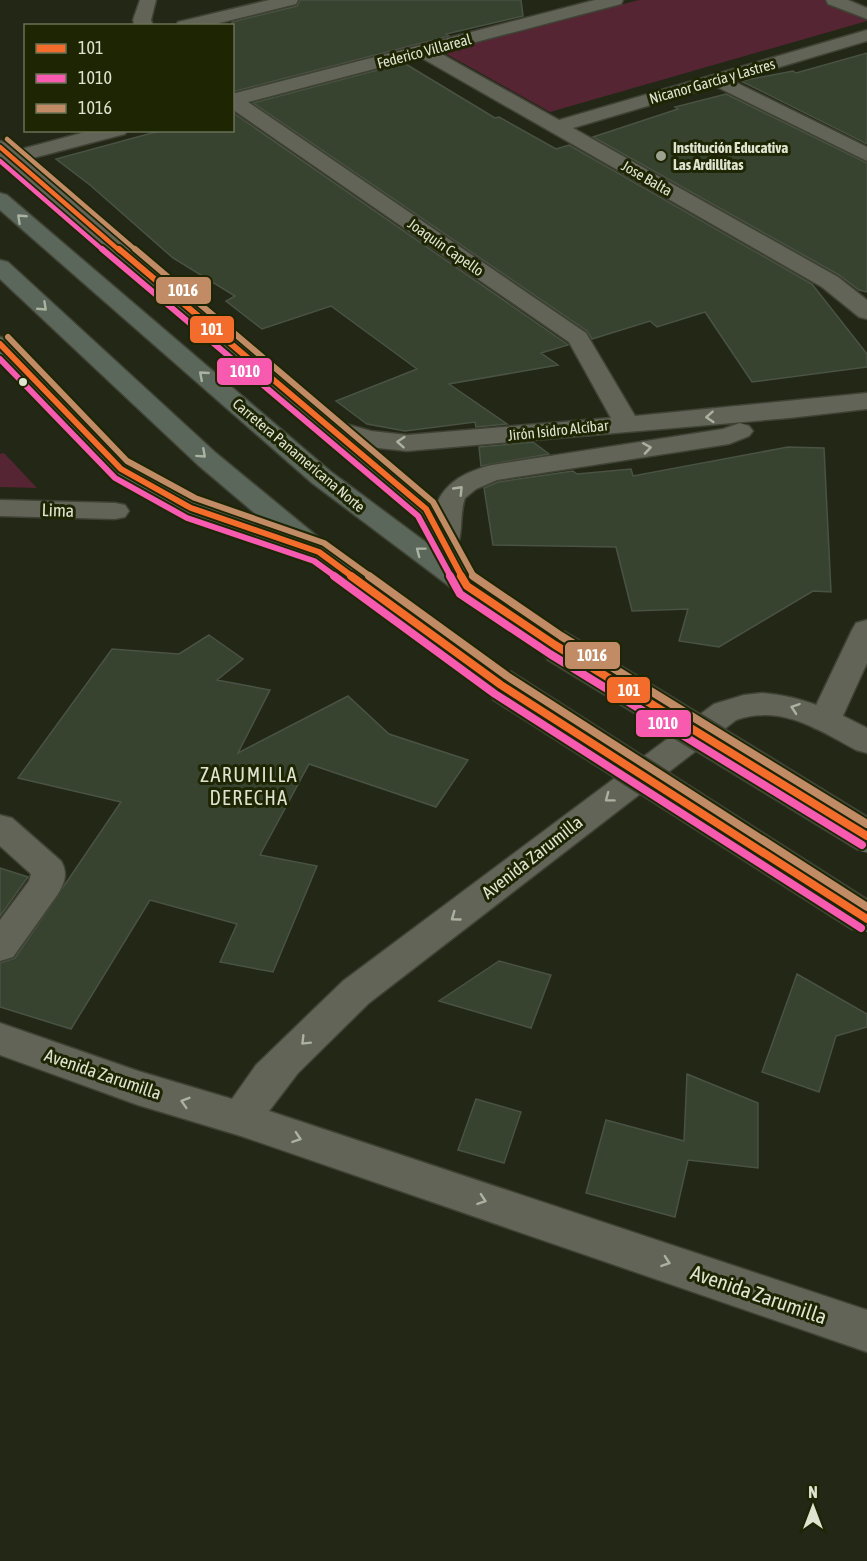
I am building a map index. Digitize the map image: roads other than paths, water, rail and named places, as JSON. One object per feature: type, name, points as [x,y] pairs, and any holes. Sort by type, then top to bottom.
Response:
[{"type":"highway","name":"Carretera Panamericana Norte","points":[[0,199],[42,238],[321,477],[467,585],[555,645],[867,836]]},
{"type":"highway","points":[[0,267],[207,459],[318,552],[501,685],[864,918]]},
{"type":"highway","points":[[0,344],[121,470],[190,508],[318,552]]},
{"type":"highway","points":[[328,427],[426,509],[467,585]]},
{"type":"street","points":[[143,24],[142,20],[148,0]]},
{"type":"street","points":[[192,24],[290,0]]},
{"type":"street","name":"Federico Villareal","points":[[234,101],[615,0]]},
{"type":"street","points":[[834,0],[867,14]]},
{"type":"street","name":"Nicanor García y Lastres","points":[[557,127],[867,36]]},
{"type":"street","name":"Jose Balta","points":[[423,51],[830,282],[867,312]]},
{"type":"street","points":[[717,80],[867,155]]},
{"type":"street","name":"Joaquín Capello","points":[[234,102],[578,338],[627,423]]},
{"type":"street","points":[[5,153],[108,132]]},
{"type":"street","points":[[5,153],[328,427]]},
{"type":"street","name":"Jirón Isidro Alcíbar","points":[[328,427],[369,439],[407,443],[789,410],[867,401]]},
{"type":"street","points":[[789,410],[867,422]]},
{"type":"street","name":"Jirón Isidro Alcíbar","points":[[445,544],[447,510],[454,492],[468,481],[492,473],[729,435],[789,410]]},
{"type":"street","name":"Lima","points":[[0,508],[115,511]]},
{"type":"street","points":[[825,720],[867,630]]},
{"type":"street","name":"Avenida Zarumilla","points":[[241,1119],[270,1077],[356,992],[717,717],[743,705],[770,702],[800,709],[867,742]]},
{"type":"street","points":[[0,827],[49,870],[46,885],[0,947]]},
{"type":"street","name":"Avenida Zarumilla","points":[[0,1039],[138,1088],[241,1119],[867,1331]]},
{"type":"place","name":"Institución Educativa Las Ardillitas","points":[[661,156]]},
{"type":"district","name":"ZARUMILLA DERECHA","points":[[249,786]]}]
